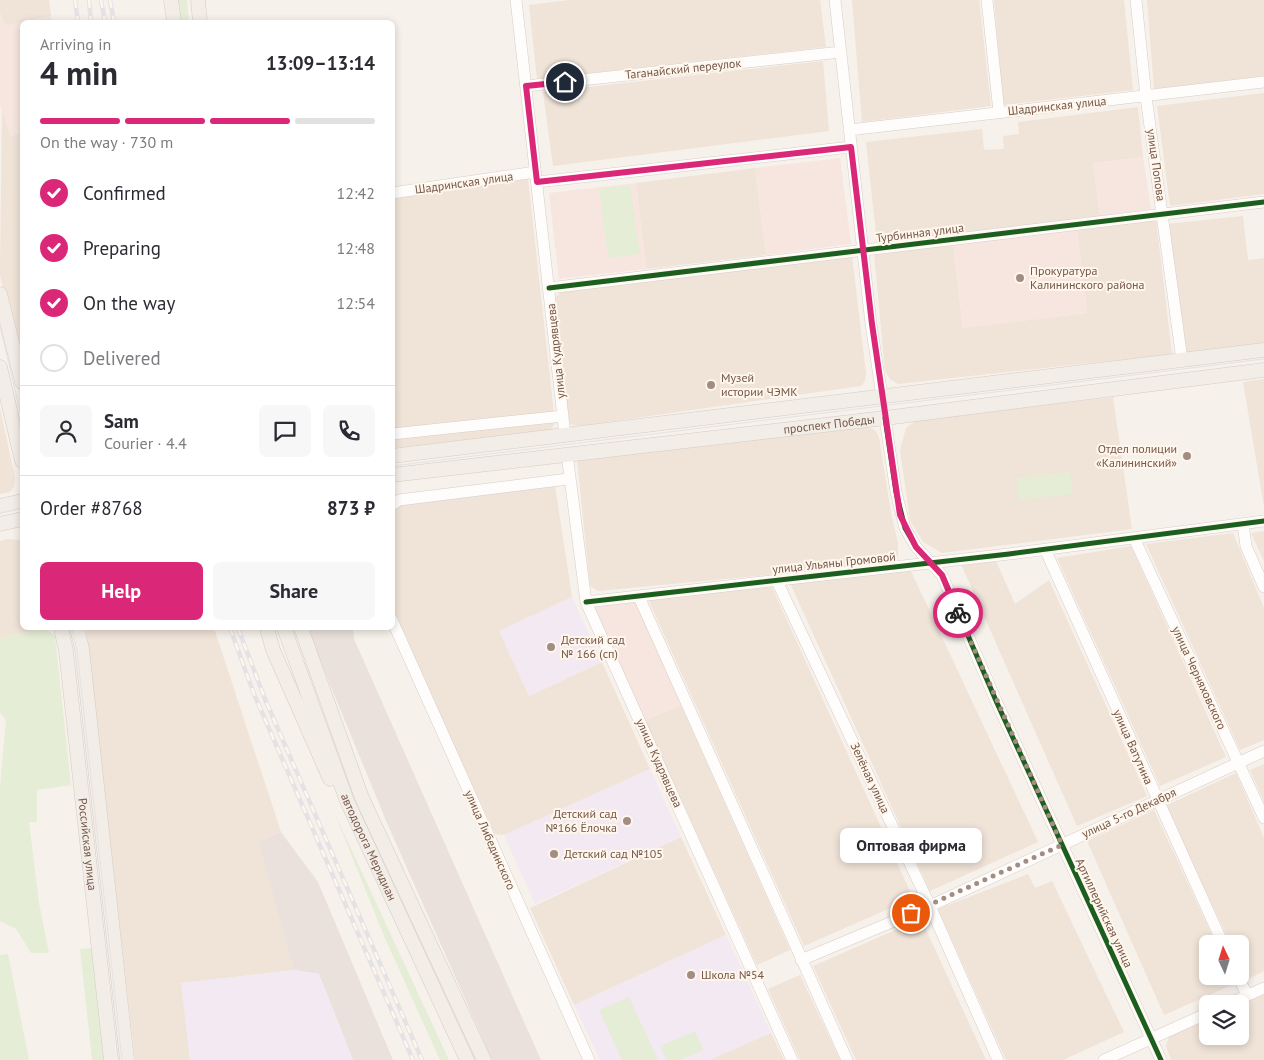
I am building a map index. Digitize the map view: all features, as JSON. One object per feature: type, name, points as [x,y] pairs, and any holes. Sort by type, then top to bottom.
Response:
[{"type":"main road","points":[[171,0],[174,20]]},
{"type":"main road","points":[[198,0],[200,20]]},
{"type":"main road","points":[[0,294],[20,374]]},
{"type":"main road","name":"проспект Победы","points":[[395,456],[1264,350]]},
{"type":"main road","points":[[0,367],[17,410],[20,441]]},
{"type":"main road","name":"проспект Победы","points":[[395,475],[885,418],[1264,370]]},
{"type":"main road","name":"Артиллерийская улица","points":[[882,396],[885,418]]},
{"type":"main road","points":[[0,506],[20,501]]},
{"type":"main road","points":[[0,524],[20,519]]},
{"type":"main road","name":"Российская улица","points":[[61,630],[66,651],[112,1060]]},
{"type":"main road","name":"Российская улица","points":[[77,630],[82,649],[127,1060]]},
{"type":"main road","points":[[268,630],[273,650],[328,776],[347,802]]},
{"type":"main road","name":"автодорога Меридиан","points":[[285,630],[347,802],[467,1060]]},
{"type":"main road","name":"автодорога Меридиан","points":[[303,630],[362,798],[484,1060]]},
{"type":"main road","points":[[66,651],[82,649]]},
{"type":"street","name":"улица Кудрявцева","points":[[516,0],[565,435]]},
{"type":"street","name":"Артиллерийская улица","points":[[835,0],[863,250],[882,396]]},
{"type":"street","points":[[988,0],[999,112]]},
{"type":"street","name":"улица Попова","points":[[1136,0],[1146,97],[1182,360]]},
{"type":"street","name":"Таганайский переулок","points":[[526,86],[841,52]]},
{"type":"street","name":"Шадринская улица","points":[[849,130],[1264,82]]},
{"type":"street","name":"Шадринская улица","points":[[395,193],[536,177],[851,147]]},
{"type":"street","name":"Турбинная улица","points":[[549,288],[1264,202]]},
{"type":"street","points":[[395,434],[563,416]]},
{"type":"street","name":"Артиллерийская улица","points":[[885,418],[900,515],[916,547],[942,575],[1160,1060]]},
{"type":"street","name":"улица Кудрявцева","points":[[567,454],[568,479],[586,602],[792,1060]]},
{"type":"street","points":[[395,503],[399,500],[568,479]]},
{"type":"street","name":"улица Ульяны Громовой","points":[[586,602],[1045,550],[1264,521]]},
{"type":"street","points":[[1243,524],[1246,546],[1264,587]]},
{"type":"street","name":"улица Черняховского","points":[[1134,538],[1264,818]]},
{"type":"street","name":"улица Ватутина","points":[[1045,550],[1219,935]]},
{"type":"street","name":"Зелёная улица","points":[[776,579],[930,906],[998,1060]]},
{"type":"street","points":[[639,597],[847,1060]]},
{"type":"street","name":"улица Либединского","points":[[395,627],[589,1060]]},
{"type":"street","name":"улица 5-го Декабря","points":[[801,960],[930,906],[1264,751]]},
{"type":"street","points":[[1242,985],[1247,995],[1264,988]]},
{"type":"street","points":[[1104,1060],[1199,1017]]},
{"type":"shaded area","points":[[0,0],[49,0],[51,16],[33,20],[20,20],[20,23],[5,26],[0,13]]},
{"type":"shaded area","points":[[569,0],[820,0],[826,47],[537,79],[529,5]]},
{"type":"shaded area","points":[[852,0],[979,0],[991,106],[862,122]]},
{"type":"shaded area","points":[[994,0],[1124,0],[1133,90],[1003,105]]},
{"type":"shaded area","points":[[1147,0],[1264,0],[1264,76],[1154,89]]},
{"type":"shaded area","points":[[0,13],[5,26],[20,22],[20,133],[10,136],[0,105]]},
{"type":"shaded area","points":[[51,16],[52,20],[32,20]]},
{"type":"shaded area","points":[[823,61],[829,131],[553,166],[543,92]]},
{"type":"shaded area","points":[[1264,93],[1264,194],[1170,206],[1157,106]]},
{"type":"shaded area","points":[[2,104],[10,136],[20,133],[20,360],[0,275]]},
{"type":"shaded area","points":[[1138,107],[1143,157],[1093,163],[1100,216],[877,243],[866,142],[982,129],[984,150],[1004,149],[1003,136],[1019,134],[1018,122]]},
{"type":"shaded area","points":[[1143,157],[1151,209],[1100,216],[1093,163]]},
{"type":"shaded area","points":[[840,158],[851,244],[766,255],[755,168]]},
{"type":"shaded area","points":[[755,168],[766,255],[646,269],[636,183]]},
{"type":"shaded area","points":[[528,179],[555,423],[550,431],[395,448],[395,196]]},
{"type":"shaded area","points":[[636,183],[646,269],[559,279],[549,193]]},
{"type":"shaded area","points":[[1243,216],[1248,260],[1264,258],[1264,344],[1183,354],[1167,224]]},
{"type":"shaded area","points":[[1156,219],[1172,354],[898,384],[890,379],[885,371],[874,253],[953,244],[963,328],[1087,313],[1077,229]]},
{"type":"shaded area","name":"Прокуратура Калининского района","points":[[1077,229],[1087,313],[963,328],[953,244]]},
{"type":"shaded area","points":[[852,256],[866,373],[865,381],[861,386],[579,426],[570,424],[566,416],[555,298],[563,290]]},
{"type":"shaded area","points":[[1264,379],[1264,507],[1243,382]]},
{"type":"shaded area","points":[[1113,397],[1132,529],[942,553],[923,542],[910,520],[900,450],[906,428],[915,421]]},
{"type":"shaded area","points":[[0,409],[15,477],[14,487],[10,492],[0,494]]},
{"type":"shaded area","points":[[866,426],[875,430],[879,437],[891,513],[898,543],[898,557],[889,562],[830,569],[598,591],[590,586],[577,460]]},
{"type":"shaded area","points":[[555,486],[572,597],[499,631],[529,696],[602,662],[650,769],[504,835],[495,834],[395,617],[395,508],[402,504]]},
{"type":"shaded area","points":[[1264,531],[1264,561],[1251,533]]},
{"type":"shaded area","points":[[1233,533],[1264,608],[1264,740],[1240,750],[1146,544]]},
{"type":"shaded area","points":[[7,539],[20,541],[20,630],[36,630],[0,638],[0,541]]},
{"type":"shaded area","points":[[1131,546],[1226,757],[1160,786],[1057,558]]},
{"type":"shaded area","points":[[996,561],[1015,604],[1049,580],[1147,796],[1077,826],[961,564]]},
{"type":"shaded area","points":[[910,569],[1038,842],[930,891],[790,583]]},
{"type":"shaded area","points":[[771,585],[913,898],[804,946],[648,599]]},
{"type":"shaded area","name":"Детский сад № 166 (сп)","points":[[572,597],[602,662],[529,696],[499,631]]},
{"type":"shaded area","points":[[635,601],[681,705],[645,720],[593,607]]},
{"type":"shaded area","points":[[86,630],[215,630],[281,832],[258,842],[294,970],[182,983],[190,1060],[135,1060]]},
{"type":"shaded area","points":[[310,630],[353,630],[354,639],[541,1060],[492,1060],[387,823],[315,648]]},
{"type":"shaded area","points":[[681,705],[790,950],[757,965],[645,720]]},
{"type":"shaded area","points":[[1264,764],[1264,802],[1250,770]]},
{"type":"shaded area","points":[[650,769],[681,837],[535,904],[504,835]]},
{"type":"shaded area","points":[[1236,773],[1264,838],[1264,971],[1249,978],[1249,935],[1227,935],[1165,806]]},
{"type":"shaded area","points":[[1154,810],[1212,935],[1199,935],[1199,985],[1232,985],[1209,995],[1199,995],[1199,1000],[1164,1015],[1087,841]]},
{"type":"shaded area","points":[[281,832],[318,882],[393,1060],[353,1060],[319,974],[294,970],[258,842]]},
{"type":"shaded area","points":[[681,837],[726,935],[574,1005],[530,908]]},
{"type":"shaded area","points":[[1028,874],[1035,888],[1052,881],[1124,1032],[1063,1060],[1006,1060],[938,909]]},
{"type":"shaded area","points":[[921,919],[986,1060],[856,1060],[813,966]]},
{"type":"shaded area","name":"Школа №54","points":[[726,935],[771,1033],[709,1060],[600,1060],[574,1005]]},
{"type":"shaded area","points":[[294,970],[319,974],[353,1060],[190,1060],[181,983]]},
{"type":"shaded area","points":[[800,975],[840,1060],[800,1060],[768,989]]},
{"type":"shaded area","points":[[1264,994],[1264,1060],[1171,1060],[1166,1046],[1169,1036],[1199,1023],[1199,1045],[1249,1045],[1249,1001]]},
{"type":"shaded area","points":[[771,1033],[784,1060],[709,1060]]},
{"type":"green space","points":[[176,0],[187,0],[189,20],[179,20]]},
{"type":"green space","points":[[630,185],[640,254],[608,258],[599,189]]},
{"type":"green space","points":[[1070,472],[1073,494],[1019,500],[1017,478]]},
{"type":"green space","points":[[36,630],[48,630],[55,636],[71,785],[37,790],[37,822],[29,822],[39,903],[49,953],[31,953],[16,929],[0,921],[0,786],[6,720],[0,713],[0,638]]},
{"type":"green space","points":[[334,812],[449,1060],[440,1060],[384,936]]},
{"type":"green space","points":[[93,948],[104,1060],[92,1060],[80,949]]},
{"type":"green space","points":[[8,954],[29,1060],[0,1060],[0,955]]},
{"type":"green space","points":[[629,997],[658,1060],[622,1060],[599,1010]]},
{"type":"green space","points":[[695,1031],[703,1050],[680,1060],[666,1060],[660,1046]]},
{"type":"tram line","points":[[0,326],[20,411]]},
{"type":"tram line","points":[[395,466],[1264,359]]},
{"type":"tram line","points":[[17,413],[20,428]]},
{"type":"tram line","points":[[0,513],[20,508]]},
{"type":"tram line","points":[[72,630],[77,650],[122,1060]]},
{"type":"railway","points":[[75,0],[78,20]]},
{"type":"railway","points":[[89,0],[91,20]]},
{"type":"railway","points":[[101,0],[105,20]]},
{"type":"railway","points":[[110,0],[114,20]]},
{"type":"railway","points":[[231,630],[254,694],[413,1060]]},
{"type":"railway","points":[[239,630],[265,699],[422,1060]]},
{"type":"cycle path","points":[[549,288],[1264,202]]},
{"type":"cycle path","points":[[885,418],[896,492],[905,528],[916,547],[942,575],[997,703],[1161,1060]]},
{"type":"cycle path","points":[[586,602],[1009,554],[1264,521]]},
{"type":"way so far","points":[[911,913],[1062,845],[958,613]]},
{"type":"place","name":"Прокуратура Калининского района","points":[[1020,278]]},
{"type":"place","name":"Музей истории ЧЭМК","points":[[711,385]]},
{"type":"place","name":"Отдел полиции «Калининский»","points":[[1187,456]]},
{"type":"place","name":"Детский сад № 166 (сп)","points":[[551,647]]},
{"type":"place","name":"Детский сад №166 Ёлочка","points":[[627,821]]},
{"type":"place","name":"Детский сад №105","points":[[554,854]]},
{"type":"place","name":"Оптовая фирма","points":[[911,913]]},
{"type":"place","name":"Школа №54","points":[[691,975]]},
{"type":"route","points":[[565,82],[526,86],[537,182],[851,147],[872,324],[900,515],[916,547],[942,575],[958,613]]}]
